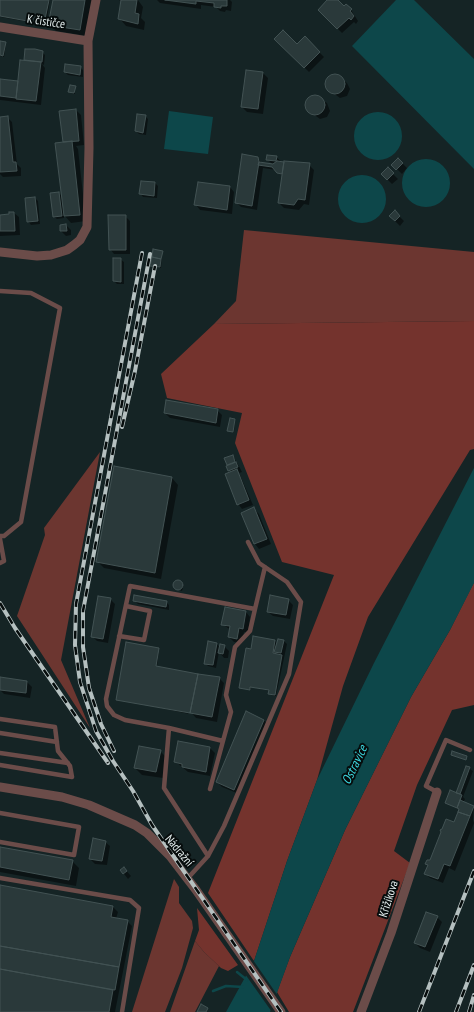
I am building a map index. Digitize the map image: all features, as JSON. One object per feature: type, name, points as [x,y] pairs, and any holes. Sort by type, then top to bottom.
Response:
[{"type":"street","points":[[0,252],[37,256],[51,255],[67,250],[74,245],[84,233],[88,221],[88,41],[96,0]]},
{"type":"street","name":"K čističce","points":[[0,27],[88,41]]},
{"type":"street","name":"Nádražní","points":[[0,787],[62,797],[88,805],[135,825],[158,843],[196,890],[281,1012]]},
{"type":"street","name":"Křižíkova","points":[[361,1012],[391,932],[437,792]]},
{"type":"lane","points":[[0,291],[31,293],[60,308],[21,522],[4,536],[0,536]]},
{"type":"lane","points":[[0,539],[4,561],[0,563]]},
{"type":"lane","points":[[187,880],[208,856],[224,826],[290,674],[301,602],[287,582],[259,563],[248,542]]},
{"type":"lane","points":[[210,789],[231,712],[226,694],[235,647],[250,631],[265,567]]},
{"type":"lane","points":[[223,741],[169,728],[125,720],[114,715],[107,706],[106,700],[130,586],[255,609]]},
{"type":"lane","points":[[119,636],[144,640],[150,611],[126,606]]},
{"type":"lane","points":[[0,719],[55,727],[58,751],[70,766],[72,777],[0,765]]},
{"type":"lane","points":[[169,728],[164,788],[208,856]]},
{"type":"lane","points":[[0,733],[57,742]]},
{"type":"lane","points":[[437,792],[426,786],[446,740],[470,750]]},
{"type":"lane","points":[[0,753],[68,763]]},
{"type":"lane","points":[[0,813],[79,827],[74,855],[0,842]]},
{"type":"lane","points":[[0,878],[130,900],[139,908],[122,1012]]},
{"type":"shaded area","points":[[244,230],[474,252],[474,321],[214,324],[236,301]]},
{"type":"shaded area","points":[[474,321],[474,449],[470,450],[368,617],[343,686],[317,780],[287,861],[254,961],[208,893],[334,575],[282,562],[235,443],[242,413],[167,398],[161,374],[214,324]]},
{"type":"shaded area","points":[[100,452],[61,660],[90,728],[17,616],[45,535],[44,528]]},
{"type":"shaded area","points":[[474,582],[474,705],[452,710],[417,785],[394,851],[410,863],[353,1012],[289,1012],[277,992],[290,957],[345,830],[411,697],[450,630]]},
{"type":"shaded area","points":[[174,879],[179,887],[179,903],[192,921],[193,928],[182,968],[165,1012],[132,1012]]},
{"type":"shaded area","points":[[197,908],[238,965],[228,971],[221,968],[195,941],[199,930]]},
{"type":"shaded area","points":[[195,941],[219,966],[195,1012],[170,1012]]},
{"type":"water","points":[[396,0],[414,0],[474,59],[474,169],[352,46]]},
{"type":"water","points":[[169,111],[213,117],[208,154],[164,149]]},
{"type":"water","points":[[373,112],[383,112],[395,119],[402,131],[402,141],[395,153],[383,160],[373,160],[365,156],[358,149],[354,141],[354,131],[358,123],[365,116]]},
{"type":"water","points":[[421,159],[431,159],[443,166],[450,178],[450,188],[443,200],[431,207],[421,207],[413,203],[406,196],[402,188],[402,178],[406,170],[413,163]]},
{"type":"water","points":[[357,175],[367,175],[376,179],[382,185],[386,194],[386,204],[382,213],[376,219],[367,223],[357,223],[348,219],[342,213],[338,204],[338,194],[342,185],[348,179]]},
{"type":"water","name":"Ostravice","points":[[474,468],[474,583],[450,630],[411,697],[345,830],[290,957],[270,1012],[226,1012],[254,961],[287,861],[317,780],[374,663]]},
{"type":"pier","points":[[253,960],[278,996],[272,1012],[245,974]]},
{"type":"building","points":[[0,0],[49,0],[44,24],[0,16]]},
{"type":"building","points":[[53,0],[85,0],[80,30],[48,25]]},
{"type":"building","points":[[121,0],[137,0],[135,13],[139,14],[138,24],[118,19]]},
{"type":"building","points":[[165,0],[227,0],[227,6],[221,6],[221,8],[214,7],[214,3],[196,1],[196,4]]},
{"type":"building","points":[[327,0],[338,0],[344,6],[346,4],[352,9],[350,11],[354,16],[351,20],[349,18],[337,29],[318,10]]},
{"type":"building","points":[[283,30],[297,44],[305,36],[320,52],[304,68],[274,39]]},
{"type":"building","points":[[0,41],[6,42],[3,56],[0,55]]},
{"type":"building","points":[[25,49],[43,51],[42,62],[24,60]]},
{"type":"building","points":[[20,60],[41,62],[36,101],[16,99]]},
{"type":"building","points":[[65,64],[81,66],[80,75],[64,72]]},
{"type":"building","points":[[246,70],[263,72],[258,109],[241,107]]},
{"type":"building","points":[[335,74],[342,77],[345,84],[342,91],[335,94],[328,91],[325,84],[328,77]]},
{"type":"building","points":[[0,79],[18,81],[16,98],[0,96]]},
{"type":"building","points":[[70,85],[76,86],[74,93],[68,92]]},
{"type":"building","points":[[315,95],[322,98],[325,105],[322,112],[315,115],[308,112],[305,105],[308,98]]},
{"type":"building","points":[[76,109],[79,141],[63,142],[59,111]]},
{"type":"building","points":[[137,114],[146,115],[143,133],[135,131]]},
{"type":"building","points":[[8,116],[13,162],[16,162],[17,171],[0,172],[0,117]]},
{"type":"building","points":[[72,141],[80,215],[64,216],[55,143]]},
{"type":"building","points":[[242,154],[258,157],[259,162],[252,206],[235,203]]},
{"type":"building","points":[[267,155],[277,156],[276,161],[266,160]]},
{"type":"building","points":[[398,158],[403,163],[396,170],[391,165]]},
{"type":"building","points":[[277,161],[284,162],[282,174],[277,173],[272,167],[258,165],[259,162],[273,164]]},
{"type":"building","points":[[284,161],[310,163],[305,200],[298,199],[294,205],[278,203]]},
{"type":"building","points":[[388,167],[394,173],[387,180],[381,174]]},
{"type":"building","points":[[141,181],[155,182],[154,196],[139,194]]},
{"type":"building","points":[[198,182],[230,186],[227,210],[194,205]]},
{"type":"building","points":[[59,192],[62,216],[53,217],[50,193]]},
{"type":"building","points":[[35,197],[38,221],[27,222],[25,198]]},
{"type":"building","points":[[395,210],[400,216],[395,221],[389,216]]},
{"type":"building","points":[[9,212],[14,212],[15,231],[0,231],[0,215],[9,214]]},
{"type":"building","points":[[108,215],[126,215],[126,250],[109,250]]},
{"type":"building","points":[[66,224],[67,231],[60,231],[60,225]]},
{"type":"building","points":[[153,249],[163,251],[161,259],[152,257]]},
{"type":"building","points":[[152,257],[161,259],[160,267],[150,266]]},
{"type":"building","points":[[113,258],[121,258],[121,282],[113,281]]},
{"type":"building","points":[[166,400],[218,409],[216,423],[164,413]]},
{"type":"building","points":[[230,418],[235,419],[233,432],[227,431]]},
{"type":"building","points":[[233,455],[235,462],[227,465],[224,458]]},
{"type":"building","points":[[236,462],[238,467],[228,471],[226,466]]},
{"type":"building","points":[[114,466],[172,477],[155,573],[96,562]]},
{"type":"building","points":[[237,469],[249,500],[237,505],[225,474]]},
{"type":"building","points":[[254,507],[267,539],[254,544],[241,513]]},
{"type":"building","points":[[176,580],[180,580],[182,581],[182,589],[176,590],[173,587],[173,583]]},
{"type":"building","points":[[134,595],[167,601],[166,607],[133,601]]},
{"type":"building","points":[[270,595],[289,599],[286,615],[267,612]]},
{"type":"building","points":[[98,596],[111,598],[103,639],[91,637]]},
{"type":"building","points":[[225,607],[246,611],[243,629],[239,628],[237,639],[228,637],[230,626],[221,625]]},
{"type":"building","points":[[253,636],[275,640],[273,653],[282,655],[275,695],[268,694],[269,690],[250,687],[250,690],[239,688],[246,648],[251,649]]},
{"type":"building","points":[[278,639],[284,640],[281,653],[274,652]]},
{"type":"building","points":[[208,641],[217,643],[213,665],[204,664]]},
{"type":"building","points":[[126,642],[159,648],[156,666],[198,674],[190,713],[116,700]]},
{"type":"building","points":[[220,644],[225,645],[223,654],[218,653]]},
{"type":"building","points":[[198,674],[220,677],[212,717],[190,713]]},
{"type":"building","points":[[0,677],[27,681],[26,693],[0,690]]},
{"type":"building","points":[[246,711],[264,720],[234,790],[216,782]]},
{"type":"building","points":[[178,741],[210,747],[206,772],[182,767],[182,764],[174,762]]},
{"type":"building","points":[[139,746],[161,750],[156,772],[134,768]]},
{"type":"building","points":[[452,751],[467,756],[466,760],[451,755]]},
{"type":"building","points":[[466,766],[470,767],[460,794],[456,793]]},
{"type":"building","points":[[450,790],[462,795],[457,808],[445,803]]},
{"type":"building","points":[[460,800],[474,806],[470,816],[458,812],[459,809],[457,808]]},
{"type":"building","points":[[458,812],[470,816],[450,866],[444,864],[438,879],[424,874],[428,865],[425,864],[427,860],[430,860],[441,832],[440,830],[442,829],[446,819],[454,822]]},
{"type":"building","points":[[93,838],[106,841],[102,861],[89,859]]},
{"type":"building","points":[[0,847],[73,860],[69,880],[0,867]]},
{"type":"building","points":[[124,867],[127,871],[123,874],[120,870]]},
{"type":"building","points":[[0,885],[113,906],[111,917],[128,920],[119,967],[0,946]]},
{"type":"building","points":[[426,912],[438,916],[425,947],[414,943]]},
{"type":"building","points":[[0,946],[119,967],[115,990],[0,969]]},
{"type":"building","points":[[0,969],[113,990],[109,1012],[0,1012]]},
{"type":"building","points":[[201,1004],[208,1008],[206,1012],[197,1012]]},
{"type":"waterway","points":[[237,972],[247,980]]},
{"type":"waterway","points":[[213,991],[226,986],[243,987]]},
{"type":"railway","points":[[142,253],[76,604],[75,645],[80,682],[96,731],[113,761],[133,791],[152,825],[281,1012]]},
{"type":"railway","points":[[114,751],[101,724],[89,688],[83,647],[83,611],[150,254]]},
{"type":"railway","points":[[122,427],[135,371],[155,266]]},
{"type":"railway","points":[[0,603],[15,628],[108,763]]},
{"type":"railway","points":[[419,1012],[474,871]]},
{"type":"railway","points":[[456,1012],[474,965]]},
{"type":"railway","points":[[469,1012],[474,995]]}]
